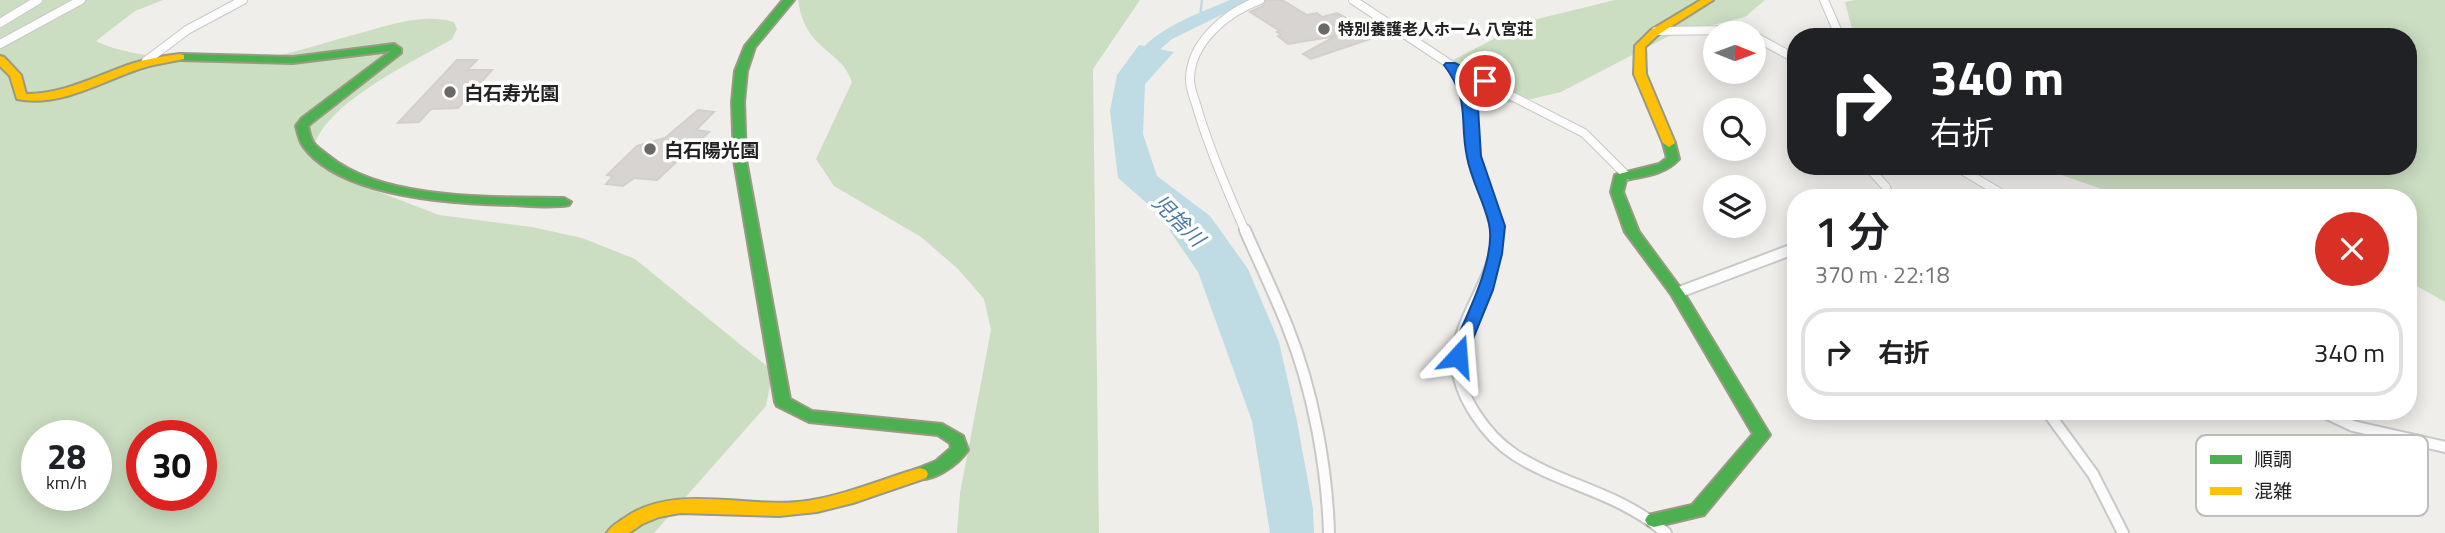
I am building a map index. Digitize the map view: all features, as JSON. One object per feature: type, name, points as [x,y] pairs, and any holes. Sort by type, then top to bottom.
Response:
[{"type":"street","points":[[0,23],[38,0]]},
{"type":"street","points":[[0,44],[81,0]]},
{"type":"street","points":[[0,59],[15,75],[19,96],[24,98],[61,94],[146,61],[187,30],[243,0]]},
{"type":"street","points":[[616,533],[625,522],[654,511],[812,506],[945,464],[960,450],[957,440],[942,430],[809,416],[783,402],[741,172],[738,120],[743,67],[749,47],[789,0]]},
{"type":"street","points":[[1260,0],[1244,6],[1208,33],[1192,65],[1190,82],[1210,151],[1297,353],[1327,480],[1330,498],[1329,533]]},
{"type":"street","points":[[1353,0],[1451,65],[1584,133],[1627,176]]},
{"type":"street","points":[[1654,520],[1698,510],[1762,435],[1677,293],[1628,225],[1617,192],[1618,181],[1627,176],[1663,167],[1673,159],[1668,137],[1639,72],[1640,46],[1655,31],[1689,15],[1708,0]]},
{"type":"street","points":[[1825,0],[1836,28]]},
{"type":"street","points":[[1655,31],[1703,30]]},
{"type":"street","points":[[1766,43],[1787,54]]},
{"type":"street","points":[[146,61],[190,57],[294,60],[394,47],[397,51],[386,61],[306,121],[302,126],[308,145],[357,176],[410,193],[455,200],[564,202]]},
{"type":"street","points":[[1451,65],[1461,78],[1471,108],[1474,156],[1497,226],[1496,247],[1485,290],[1458,356],[1473,411],[1503,446],[1515,455],[1654,520],[1667,533]]},
{"type":"street","points":[[1875,175],[1886,189]]},
{"type":"street","points":[[1970,175],[1994,189]]},
{"type":"street","points":[[1677,293],[1787,251]]},
{"type":"street","points":[[2054,420],[2093,474],[2123,533]]},
{"type":"street","points":[[2340,420],[2353,426],[2392,435]]},
{"type":"green space","points":[[0,0],[163,0],[135,11],[96,41],[128,52],[193,60],[233,61],[261,58],[401,22],[441,19],[454,22],[457,29],[452,39],[370,86],[349,102],[319,135],[313,152],[338,176],[439,215],[532,227],[582,238],[635,259],[773,371],[766,406],[654,533],[0,533]]},
{"type":"green space","points":[[798,0],[1140,0],[1093,69],[1099,533],[957,533],[960,493],[991,330],[984,299],[958,269],[921,237],[834,186],[816,159],[852,82],[840,62],[815,40],[808,30]]},
{"type":"green space","points":[[1615,0],[1765,0],[1745,17],[1729,21],[1703,21],[1703,28],[1669,36],[1561,92],[1515,103],[1475,100],[1458,78],[1453,60],[1529,21]]},
{"type":"green space","points":[[2445,0],[2445,302],[2417,286],[2417,189],[2101,189],[2062,175],[2417,175],[2417,28],[1852,28],[1845,2]]},
{"type":"water","points":[[1139,45],[1174,52],[1145,84],[1143,134],[1157,176],[1210,216],[1248,269],[1279,342],[1297,421],[1313,509],[1314,533],[1270,533],[1252,421],[1198,272],[1157,212],[1118,178],[1110,111],[1117,75]]},
{"type":"building","name":"特別養護老人ホーム 八宮荘","points":[[1266,0],[1282,0],[1307,15],[1317,13],[1322,17],[1337,13],[1379,36],[1311,59],[1303,54],[1336,36],[1288,44],[1278,36],[1281,35],[1277,32],[1280,31],[1250,12],[1263,6]]},
{"type":"building","name":"白石寿光園","points":[[457,60],[477,60],[467,70],[492,70],[458,108],[431,109],[419,122],[398,123]]},
{"type":"building","name":"白石陽光園","points":[[698,110],[714,112],[696,130],[709,132],[657,180],[634,178],[623,186],[606,184],[613,176],[607,175],[637,146],[665,138]]},
{"type":"waterway","points":[[1200,17],[1202,0]]},
{"type":"waterway","name":"児捨川","points":[[1135,68],[1142,56],[1167,36],[1200,18],[1244,0]]},
{"type":"traffic: fast","points":[[789,0],[750,46],[741,71],[738,102],[740,160],[783,402],[809,416],[942,430],[957,440],[960,450],[942,465],[920,474]]},
{"type":"traffic: fast","points":[[180,57],[293,60],[394,47],[397,51],[386,61],[306,121],[302,126],[309,146],[333,165],[362,180],[394,189],[466,199],[564,202]]},
{"type":"traffic: fast","points":[[1654,520],[1698,510],[1762,435],[1677,293],[1632,232],[1617,192],[1620,178],[1663,167],[1673,159],[1669,143]]},
{"type":"traffic: slow","points":[[1669,143],[1640,74],[1640,46],[1655,32],[1708,0]]},
{"type":"traffic: slow","points":[[0,59],[15,75],[21,97],[41,97],[80,88],[158,60],[180,57]]},
{"type":"traffic: slow","points":[[616,533],[635,519],[657,511],[704,506],[779,509],[817,506],[920,474]]},
{"type":"place","name":"特別養護老人ホーム 八宮荘","points":[[1324,29]]},
{"type":"place","name":"白石寿光園","points":[[450,92]]},
{"type":"place","name":"白石陽光園","points":[[650,149]]},
{"type":"route","points":[[1458,356],[1463,336],[1485,290],[1492,267],[1497,226],[1492,204],[1477,172],[1471,108],[1461,78],[1451,65],[1485,81]]}]
